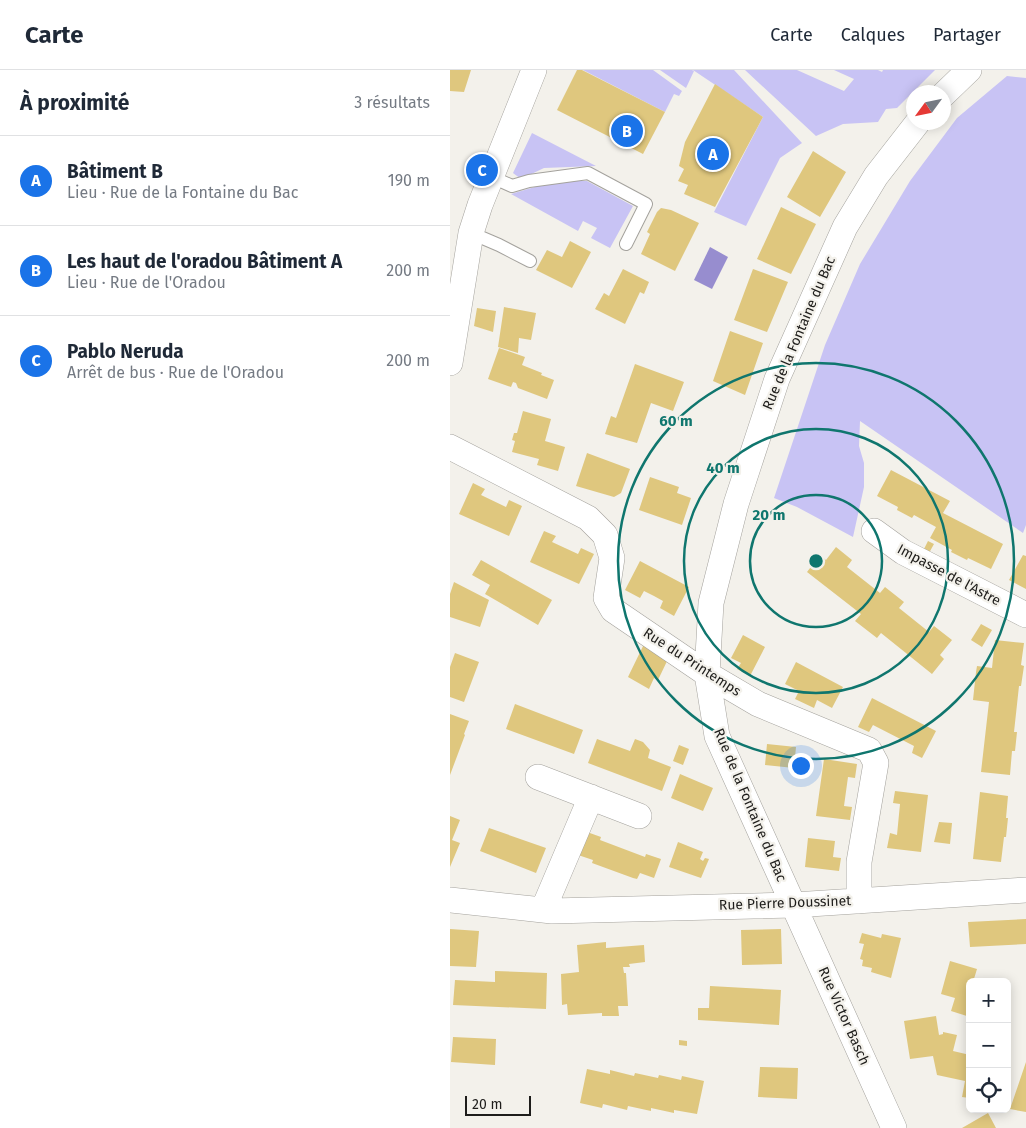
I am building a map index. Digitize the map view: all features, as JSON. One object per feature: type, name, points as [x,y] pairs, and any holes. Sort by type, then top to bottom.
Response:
[{"type":"street","points":[[450,358],[472,233],[480,205],[534,70]]},
{"type":"street","points":[[951,88],[969,70]]},
{"type":"street","name":"Rue de la Fontaine du Bac","points":[[794,905],[717,736],[707,674],[713,596],[736,504],[777,380],[845,227],[876,176],[912,130]]},
{"type":"street","name":"Rue du Printemps","points":[[450,448],[588,518],[605,535],[612,558],[606,598],[613,610],[707,674],[758,704],[869,750],[876,763],[860,862],[859,901]]},
{"type":"street","name":"Impasse de l'Astre","points":[[874,531],[903,552],[1026,615]]},
{"type":"street","points":[[538,777],[639,816]]},
{"type":"street","points":[[543,910],[591,798]]},
{"type":"street","name":"Rue Pierre Doussinet","points":[[450,900],[543,910],[794,905],[1026,890]]},
{"type":"street","name":"Rue Victor Basch","points":[[794,905],[894,1128]]},
{"type":"lane","points":[[450,287],[462,228],[482,170],[522,70]]},
{"type":"lane","points":[[492,177],[512,186],[529,181],[588,173],[646,204],[626,244]]},
{"type":"lane","points":[[472,233],[530,261]]},
{"type":"shaded area","points":[[583,70],[653,70],[682,91],[679,96],[674,94],[665,112]]},
{"type":"shaded area","points":[[660,70],[692,70],[694,71],[686,88]]},
{"type":"shaded area","points":[[693,70],[734,70],[802,143],[780,158],[746,226],[714,212],[763,117]]},
{"type":"shaded area","points":[[745,70],[797,70],[844,91],[854,79],[834,70],[878,70],[882,72],[883,70],[935,70],[920,85],[906,85],[906,99],[897,108],[886,109],[878,122],[843,124],[816,136]]},
{"type":"shaded area","points":[[1007,76],[1026,78],[1026,525],[1023,533],[860,421],[859,446],[864,463],[864,487],[853,537],[797,507],[774,498],[825,345],[860,264],[910,181],[948,130],[951,130],[951,126],[957,118]]},
{"type":"shaded area","points":[[532,133],[596,166],[544,168],[521,179],[513,173]]},
{"type":"shaded area","points":[[555,181],[587,181],[633,206],[610,248],[591,238],[597,228],[583,221],[578,231],[511,194]]},
{"type":"shaded area","points":[[710,247],[728,257],[712,289],[694,280]]},
{"type":"building","points":[[450,70],[471,70],[464,92],[450,91]]},
{"type":"building","points":[[577,70],[582,70],[665,112],[643,154],[557,110]]},
{"type":"building","points":[[715,84],[763,117],[715,207],[684,194],[688,185],[678,181],[684,169],[679,166],[685,142]]},
{"type":"building","points":[[813,151],[846,172],[820,217],[787,197]]},
{"type":"building","points":[[781,207],[816,224],[791,274],[757,259]]},
{"type":"building","points":[[661,208],[671,210],[699,223],[675,271],[641,254],[650,234],[647,232]]},
{"type":"building","points":[[570,241],[591,252],[572,288],[536,270],[547,250],[562,257]]},
{"type":"building","points":[[623,269],[649,282],[644,294],[640,292],[625,324],[595,309],[604,293],[609,296]]},
{"type":"building","points":[[753,269],[788,282],[767,332],[734,320]]},
{"type":"building","points":[[504,307],[536,313],[531,340],[519,338],[518,353],[498,347]]},
{"type":"building","points":[[477,308],[496,311],[493,332],[474,326]]},
{"type":"building","points":[[730,331],[763,343],[745,395],[713,381]]},
{"type":"building","points":[[499,348],[525,357],[522,365],[554,380],[547,399],[518,388],[516,383],[513,382],[511,387],[488,379]]},
{"type":"building","points":[[635,364],[684,382],[673,411],[651,403],[637,443],[605,434],[611,416],[616,418]]},
{"type":"building","points":[[523,411],[551,419],[545,441],[565,447],[558,471],[537,465],[539,459],[512,452],[515,441],[512,440],[514,433],[517,433]]},
{"type":"building","points":[[587,453],[630,469],[621,493],[614,497],[576,486]]},
{"type":"building","points":[[891,470],[950,501],[943,513],[1003,544],[991,569],[951,552],[952,550],[930,538],[936,527],[914,515],[912,518],[897,510],[898,507],[877,496]]},
{"type":"building","points":[[650,477],[679,487],[677,493],[691,498],[682,525],[639,510]]},
{"type":"building","points":[[473,483],[485,489],[481,495],[506,507],[509,500],[522,506],[509,536],[459,514]]},
{"type":"building","points":[[544,531],[556,536],[552,542],[578,554],[581,548],[594,554],[579,584],[530,562]]},
{"type":"building","points":[[928,541],[934,544],[929,553],[924,549]]},
{"type":"building","points":[[836,547],[852,560],[847,567],[880,593],[885,587],[904,602],[899,608],[929,632],[934,626],[952,640],[940,655],[944,659],[932,674],[881,633],[877,638],[855,621],[861,614],[807,572],[820,555],[826,560]]},
{"type":"building","points":[[1023,555],[1026,556],[1026,589],[1009,580]]},
{"type":"building","points":[[481,560],[552,600],[538,625],[485,594],[490,585],[472,575]]},
{"type":"building","points":[[640,561],[689,587],[674,616],[660,608],[663,601],[654,596],[644,591],[640,598],[625,590]]},
{"type":"building","points":[[454,582],[489,600],[480,627],[450,617],[450,594]]},
{"type":"building","points":[[981,624],[992,630],[982,647],[971,640]]},
{"type":"building","points":[[743,635],[765,647],[750,676],[737,669],[741,663],[731,658]]},
{"type":"building","points":[[995,640],[1024,643],[1021,665],[1024,666],[1021,686],[1019,686],[1014,732],[1017,732],[1015,751],[1012,751],[1010,775],[981,772],[989,702],[973,700],[977,666],[992,668]]},
{"type":"building","points":[[645,642],[669,657],[658,680],[654,678],[649,689],[628,677]]},
{"type":"building","points":[[455,653],[479,662],[464,702],[450,697],[450,667]]},
{"type":"building","points":[[796,662],[843,687],[832,708],[817,700],[814,708],[795,699],[799,691],[785,684]]},
{"type":"building","points":[[872,698],[936,731],[922,758],[912,753],[914,746],[873,725],[869,732],[858,727]]},
{"type":"building","points":[[515,704],[583,730],[574,754],[506,729]]},
{"type":"building","points":[[450,714],[469,721],[450,775]]},
{"type":"building","points":[[597,739],[630,751],[635,739],[643,742],[650,750],[648,758],[671,767],[662,791],[588,763]]},
{"type":"building","points":[[767,744],[796,747],[794,768],[765,765]]},
{"type":"building","points":[[679,745],[689,749],[683,765],[673,761]]},
{"type":"building","points":[[824,759],[857,764],[855,778],[848,777],[844,806],[852,807],[850,820],[816,816]]},
{"type":"building","points":[[680,774],[713,788],[703,811],[671,798]]},
{"type":"building","points":[[895,791],[928,795],[921,852],[887,848],[890,833],[897,835],[900,804],[893,803]]},
{"type":"building","points":[[980,792],[1008,796],[1006,837],[1004,837],[1001,862],[973,859]]},
{"type":"building","points":[[450,816],[460,820],[452,840],[460,843],[450,867]]},
{"type":"building","points":[[939,822],[952,823],[950,844],[934,842]]},
{"type":"building","points":[[489,828],[546,848],[536,873],[480,851]]},
{"type":"building","points":[[587,832],[601,837],[600,840],[645,857],[646,854],[661,859],[654,878],[640,873],[637,879],[633,878],[592,863],[593,860],[578,855]]},
{"type":"building","points":[[808,838],[835,841],[833,857],[841,858],[839,871],[805,867]]},
{"type":"building","points":[[678,842],[703,852],[700,859],[703,861],[705,858],[709,859],[701,878],[669,867]]},
{"type":"building","points":[[1026,919],[1026,944],[970,947],[968,922]]},
{"type":"building","points":[[450,929],[479,931],[476,967],[450,966]]},
{"type":"building","points":[[781,929],[782,964],[742,965],[741,930]]},
{"type":"building","points":[[862,933],[881,938],[882,934],[901,938],[891,978],[871,972],[872,968],[862,966],[863,960],[860,959],[864,944],[859,943]]},
{"type":"building","points":[[606,942],[606,948],[644,945],[645,962],[629,964],[630,967],[623,967],[624,973],[626,973],[628,1006],[618,1006],[619,1016],[602,1016],[602,1013],[568,1015],[567,1004],[562,1005],[561,974],[579,972],[577,945]]},
{"type":"building","points":[[950,961],[977,969],[974,978],[966,978],[966,1016],[951,1011],[955,998],[941,994]]},
{"type":"building","points":[[495,971],[547,973],[546,1009],[453,1005],[455,980],[495,982]]},
{"type":"building","points":[[710,986],[781,990],[779,1025],[698,1020],[698,1008],[709,1008]]},
{"type":"building","points":[[936,1016],[939,1035],[943,1034],[943,1032],[957,1035],[953,1051],[966,1054],[966,1098],[962,1097],[965,1081],[937,1075],[933,1056],[910,1059],[904,1021]]},
{"type":"building","points":[[453,1037],[496,1039],[495,1065],[451,1062]]},
{"type":"building","points":[[679,1040],[687,1041],[687,1046],[679,1045]]},
{"type":"building","points":[[1026,1062],[1026,1112],[1011,1109]]},
{"type":"building","points":[[760,1067],[798,1068],[797,1099],[758,1097]]},
{"type":"building","points":[[587,1069],[610,1074],[610,1070],[634,1076],[635,1073],[658,1078],[659,1075],[681,1080],[682,1076],[704,1081],[697,1114],[674,1110],[674,1113],[651,1108],[651,1111],[628,1106],[627,1110],[603,1104],[602,1108],[580,1103]]},
{"type":"building","points":[[988,1113],[996,1128],[962,1128]]},
{"type":"place","name":"Les haut de l'oradou Bâtiment A","points":[[627,131]]},
{"type":"place","name":"Bâtiment B","points":[[713,154]]},
{"type":"place","name":"Pablo Neruda","points":[[482,170]]}]
